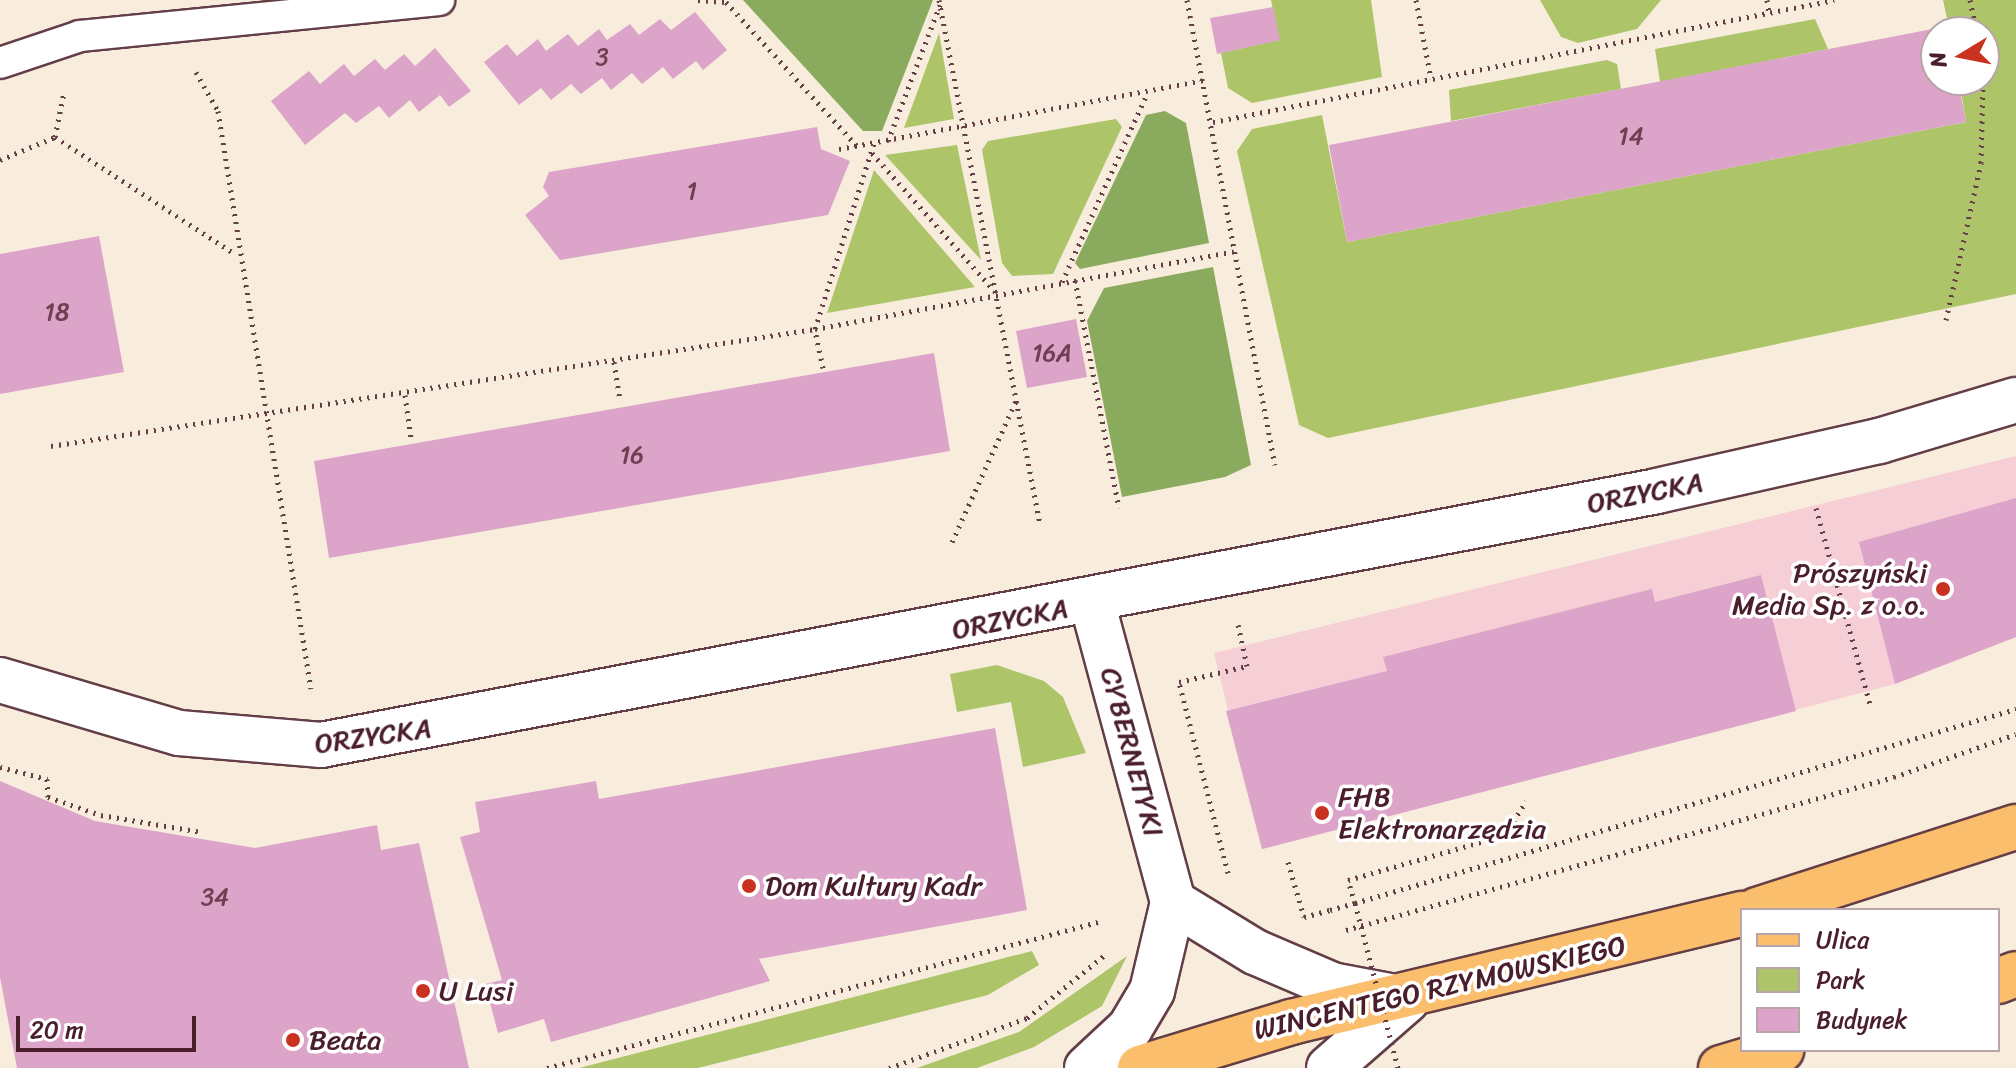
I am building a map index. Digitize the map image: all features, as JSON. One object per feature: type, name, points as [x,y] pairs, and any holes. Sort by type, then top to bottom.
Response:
[{"type":"main road","points":[[1763,908],[2016,827]]},
{"type":"main road","name":"WINCENTEGO RZYMOWSKIEGO","points":[[1140,1068],[1291,1022],[1407,1000],[1740,915]]},
{"type":"main road","points":[[1721,1068],[1774,1052]]},
{"type":"street","name":"ORZYCKA","points":[[0,680],[179,733],[321,745],[1092,602],[1803,460],[2016,400]]},
{"type":"street","name":"CYBERNETYKI","points":[[1087,1068],[1130,1028],[1152,991],[1173,902],[1092,602]]},
{"type":"street","points":[[1173,902],[1255,952],[1332,985],[1407,1000]]},
{"type":"street","points":[[1329,1068],[1407,1000]]},
{"type":"lane","points":[[0,63],[80,36],[439,0]]},
{"type":"path","points":[[698,0],[726,2],[857,146]]},
{"type":"path","points":[[1187,0],[1213,122],[1275,465]]},
{"type":"path","points":[[1416,0],[1431,79]]},
{"type":"path","points":[[1767,0],[1769,13]]},
{"type":"path","points":[[1213,122],[1834,0]]},
{"type":"path","points":[[940,2],[1040,524]]},
{"type":"path","points":[[888,141],[940,2]]},
{"type":"path","points":[[196,72],[203,24]]},
{"type":"path","points":[[185,62],[196,72],[218,111],[236,255],[262,416],[321,745]]},
{"type":"path","points":[[839,149],[1147,94],[1204,80]]},
{"type":"path","points":[[55,137],[58,102],[70,83]]},
{"type":"path","points":[[1061,283],[1147,94]]},
{"type":"path","points":[[1946,320],[1981,163],[1983,96]]},
{"type":"path","points":[[55,137],[236,255]]},
{"type":"path","points":[[0,160],[55,137]]},
{"type":"path","points":[[823,368],[815,329],[874,143]]},
{"type":"path","points":[[872,152],[998,295]]},
{"type":"path","points":[[51,446],[405,395],[815,329],[1234,251]]},
{"type":"path","points":[[1075,280],[1119,508]]},
{"type":"path","points":[[614,362],[620,401]]},
{"type":"path","points":[[405,395],[411,438]]},
{"type":"path","points":[[952,542],[1017,398]]},
{"type":"path","points":[[1803,460],[1871,708]]},
{"type":"path","points":[[1232,886],[1179,682],[1247,666],[1236,616]]},
{"type":"path","points":[[1288,862],[1304,917],[2016,709]]},
{"type":"path","points":[[1335,933],[1848,790],[2016,734]]},
{"type":"path","points":[[0,767],[47,779],[48,797],[101,815],[202,832]]},
{"type":"path","points":[[1398,1068],[1348,880],[1505,835],[1526,801]]},
{"type":"path","points":[[547,1068],[1098,922]]},
{"type":"path","points":[[889,1068],[1027,1018],[1118,949]]},
{"type":"shaded area","points":[[2016,456],[2016,637],[1895,684],[1262,849],[1214,653]]},
{"type":"green space","points":[[743,0],[933,0],[882,131],[863,131]]},
{"type":"green space","points":[[1271,0],[1371,0],[1382,77],[1252,103],[1228,88],[1221,53],[1279,40]]},
{"type":"green space","points":[[1540,0],[1661,0],[1637,29],[1578,43],[1561,37]]},
{"type":"green space","points":[[1943,0],[2016,0],[2016,294],[1328,438],[1299,425],[1237,151],[1252,129],[1322,115],[1347,242],[1966,122],[1962,96],[2000,96],[2000,16],[1946,16]]},
{"type":"green space","points":[[1815,19],[1828,49],[1660,82],[1655,49]]},
{"type":"green space","points":[[939,33],[954,119],[904,128]]},
{"type":"green space","points":[[1607,60],[1617,64],[1621,89],[1451,121],[1449,90]]},
{"type":"green space","points":[[1165,111],[1186,123],[1209,243],[1080,269],[1075,263],[1146,115]]},
{"type":"green space","points":[[1116,119],[1122,127],[1053,274],[1012,276],[1002,263],[982,150],[988,141]]},
{"type":"green space","points":[[957,145],[981,260],[885,155]]},
{"type":"green space","points":[[874,170],[975,287],[827,313]]},
{"type":"green space","points":[[1213,267],[1251,465],[1225,477],[1122,497],[1087,321],[1104,288]]},
{"type":"green space","points":[[997,665],[1044,681],[1063,697],[1086,753],[1023,767],[1011,702],[957,712],[950,674]]},
{"type":"green space","points":[[1032,951],[1039,965],[988,995],[698,1068],[579,1068]]},
{"type":"green space","points":[[1127,956],[1102,1006],[1034,1047],[977,1068],[917,1068],[1019,1032]]},
{"type":"building","points":[[1273,7],[1280,40],[1217,54],[1210,18]]},
{"type":"building","points":[[695,12],[727,50],[703,70],[696,61],[673,79],[663,67],[642,84],[632,73],[611,90],[602,78],[581,94],[571,84],[551,100],[541,88],[519,105],[484,62],[507,44],[517,56],[538,39],[546,51],[568,34],[578,46],[599,29],[607,40],[630,24],[639,35],[660,19],[671,30]]},
{"type":"building","points":[[1920,31],[1920,96],[1961,96],[1966,122],[1347,242],[1329,145]]},
{"type":"building","points":[[435,48],[471,91],[449,107],[440,95],[419,112],[410,100],[389,118],[379,106],[356,123],[345,113],[305,145],[271,101],[309,71],[320,84],[344,64],[354,76],[375,59],[385,70],[404,54],[415,66]]},
{"type":"building","points":[[817,127],[821,149],[850,161],[828,215],[560,260],[525,215],[549,196],[543,187],[549,172]]},
{"type":"building","points":[[99,236],[124,372],[0,394],[0,254]]},
{"type":"building","points":[[1076,319],[1087,377],[1027,388],[1016,331]]},
{"type":"building","points":[[934,353],[950,451],[329,558],[314,461]]},
{"type":"building","name":"Prószyński Media Sp. z o.o.","points":[[2016,498],[2016,637],[1895,684],[1859,542]]},
{"type":"building","points":[[1761,575],[1796,711],[1262,849],[1226,711],[1387,671],[1383,657],[1652,589],[1655,602]]},
{"type":"building","name":"Dom Kultury Kadr","points":[[995,728],[1027,910],[759,959],[770,981],[551,1042],[544,1019],[498,1033],[485,984],[502,980],[460,837],[480,832],[475,802],[596,781],[599,799]]},
{"type":"building","points":[[0,781],[95,821],[255,848],[377,825],[381,850],[419,843],[469,1068],[17,1068],[0,977]]},
{"type":"place","name":"Prószyński Media Sp. z o.o.","points":[[1943,589]]},
{"type":"place","name":"FHB Elektronarzędzia","points":[[1322,813]]},
{"type":"place","name":"Dom Kultury Kadr","points":[[749,886]]},
{"type":"place","name":"U Lusi","points":[[423,991]]},
{"type":"place","name":"Beata","points":[[293,1040]]}]
